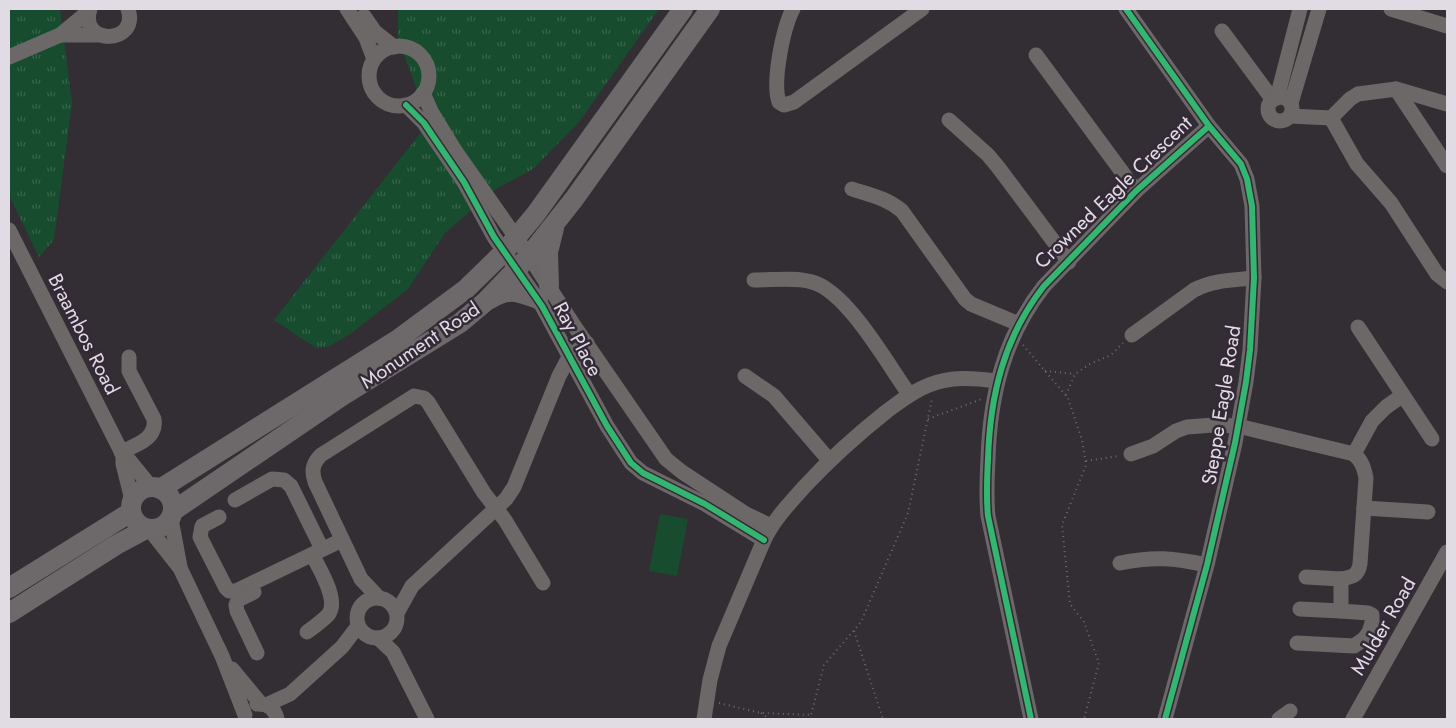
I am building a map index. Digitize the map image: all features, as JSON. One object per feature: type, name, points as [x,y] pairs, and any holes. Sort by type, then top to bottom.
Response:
[{"type":"main road","name":"Monument Road","points":[[155,488],[397,340],[466,289],[510,245],[535,215],[683,9]]},
{"type":"main road","name":"Monument Road","points":[[172,515],[342,396],[460,323],[485,302],[523,263],[574,199],[710,9]]},
{"type":"main road","points":[[485,302],[501,292],[543,293],[548,252],[557,219]]},
{"type":"main road","points":[[9,588],[131,506],[140,490],[155,488],[170,496],[173,503],[172,515],[166,524],[159,528],[148,529],[116,545],[9,612]]},
{"type":"main road","points":[[131,506],[134,519],[139,525],[148,529]]},
{"type":"street","points":[[89,9],[89,24],[98,34]]},
{"type":"street","points":[[9,56],[60,35],[89,9]]},
{"type":"street","points":[[347,9],[366,38],[374,59]]},
{"type":"street","points":[[359,9],[375,32],[394,47]]},
{"type":"street","points":[[793,9],[785,32],[777,75],[777,96],[779,102],[784,105],[794,102],[922,9]]},
{"type":"street","name":"Steppe Eagle Road","points":[[1126,9],[1209,126],[1241,164],[1247,179],[1252,206],[1254,278],[1250,350],[1238,426],[1207,565],[1165,719]]},
{"type":"street","points":[[1283,104],[1300,9]]},
{"type":"street","points":[[1283,104],[1319,9]]},
{"type":"street","points":[[1391,9],[1447,26]]},
{"type":"street","points":[[60,35],[98,34],[112,37],[118,35],[128,25],[133,12]]},
{"type":"street","points":[[1222,31],[1283,104],[1331,118],[1357,164],[1391,203],[1437,274],[1447,282]]},
{"type":"street","points":[[394,47],[409,48],[417,52],[428,68],[429,77],[423,94],[415,101],[406,105],[396,106],[386,103],[377,97],[369,79],[374,59],[381,52],[394,47]]},
{"type":"street","points":[[1036,55],[1136,191]]},
{"type":"street","points":[[1331,118],[1350,99],[1358,94],[1396,89],[1447,104]]},
{"type":"street","points":[[1396,89],[1447,166]]},
{"type":"street","name":"Ray Place","points":[[423,94],[432,113],[510,245]]},
{"type":"street","name":"Ray Place","points":[[406,105],[424,123],[543,293],[587,343],[666,459],[764,540]]},
{"type":"street","points":[[949,120],[988,155],[1068,262]]},
{"type":"street","name":"Crowned Eagle Crescent","points":[[1031,719],[1026,705],[988,516],[986,488],[989,424],[996,388],[1016,330],[1040,292],[1136,191],[1209,126]]},
{"type":"street","points":[[852,189],[883,198],[902,211],[965,299],[1016,330]]},
{"type":"street","name":"Braambos Road","points":[[9,230],[122,454],[131,506]]},
{"type":"street","points":[[1132,335],[1202,286],[1216,282],[1254,278]]},
{"type":"street","points":[[754,280],[813,282],[838,297],[859,322],[909,394]]},
{"type":"street","name":"Ray Place","points":[[543,293],[569,358],[631,463],[649,475],[705,504],[746,514],[771,526]]},
{"type":"street","points":[[1358,326],[1432,439]]},
{"type":"street","points":[[396,613],[412,586],[506,499],[514,487],[559,376],[569,358],[587,343]]},
{"type":"street","points":[[122,454],[150,436],[155,424],[129,371],[129,357]]},
{"type":"street","points":[[745,376],[779,401],[829,460]]},
{"type":"street","points":[[704,719],[706,700],[719,646],[764,540],[771,526],[788,504],[829,460],[909,394],[936,383],[966,377],[996,388]]},
{"type":"street","points":[[1354,454],[1372,421],[1386,407],[1403,395]]},
{"type":"street","points":[[392,652],[393,630],[397,619],[396,613],[390,603],[382,599],[361,579],[314,482],[312,471],[314,464],[321,455],[414,396],[424,398],[428,402],[484,493],[505,520],[543,583]]},
{"type":"street","points":[[1131,454],[1153,446],[1176,431],[1187,427],[1214,424],[1238,426],[1354,454],[1361,460],[1366,478],[1359,569],[1354,576],[1341,579],[1306,577]]},
{"type":"street","name":"Braambos Road","points":[[122,454],[155,488]]},
{"type":"street","points":[[649,475],[666,459]]},
{"type":"street","points":[[235,500],[272,479],[284,480],[291,486],[319,555],[331,595],[329,614],[307,632]]},
{"type":"street","points":[[1364,508],[1428,512]]},
{"type":"street","points":[[172,515],[180,568]]},
{"type":"street","points":[[219,517],[202,526],[200,537],[229,591],[236,591],[319,555]]},
{"type":"street","points":[[148,529],[180,568],[222,656],[244,718]]},
{"type":"street","points":[[258,653],[237,611],[236,604],[238,600],[343,543]]},
{"type":"street","name":"Mulder Road","points":[[1353,719],[1447,552]]},
{"type":"street","points":[[1120,563],[1161,557],[1177,558],[1207,565]]},
{"type":"street","points":[[361,579],[363,604]]},
{"type":"street","points":[[1341,579],[1341,611]]},
{"type":"street","points":[[412,586],[382,599],[368,600],[363,604],[358,614],[368,633],[392,652],[427,719]]},
{"type":"street","points":[[1297,643],[1349,647],[1360,643],[1364,639],[1372,623],[1372,615],[1368,613],[1300,609]]},
{"type":"street","points":[[277,719],[290,694],[342,646],[368,633],[389,634],[393,630]]},
{"type":"street","points":[[222,656],[264,704],[274,711],[277,719]]},
{"type":"street","points":[[244,718],[251,707],[290,694]]},
{"type":"path","points":[[1016,330],[1045,372],[1066,395],[1082,440],[1086,461],[1062,525],[1070,604],[1084,622],[1099,664],[1084,719]]},
{"type":"path","points":[[1066,395],[1075,374],[1090,364],[1112,354],[1132,335]]},
{"type":"path","points":[[1045,372],[1075,374]]},
{"type":"path","points":[[810,719],[824,665],[861,622],[908,513],[936,383]]},
{"type":"path","points":[[928,419],[996,388]]},
{"type":"path","points":[[1086,461],[1131,454]]},
{"type":"path","points":[[854,631],[883,719]]},
{"type":"path","points":[[706,700],[761,713],[812,714]]},
{"type":"path","points":[[761,713],[769,719]]},
{"type":"green space","points":[[9,9],[60,9],[72,103],[54,240],[39,257],[9,195]]},
{"type":"green space","points":[[398,9],[659,9],[579,122],[533,169],[496,189],[445,233],[408,289],[350,334],[328,347],[316,348],[274,320],[429,122],[398,39]]},
{"type":"green space","points":[[660,514],[688,519],[677,576],[649,571]]},
{"type":"cycle path","points":[[1126,9],[1209,126],[1241,164],[1247,179],[1252,206],[1254,278],[1250,350],[1246,382],[1235,443],[1207,565],[1165,719]]},
{"type":"cycle path","points":[[406,105],[424,123],[464,182],[494,237],[542,306],[607,426],[631,463],[643,473],[705,504],[764,540]]},
{"type":"cycle path","points":[[1031,719],[987,509],[989,435],[996,390],[1002,368],[1009,346],[1019,326],[1030,305],[1044,286],[1136,191],[1209,126]]}]
